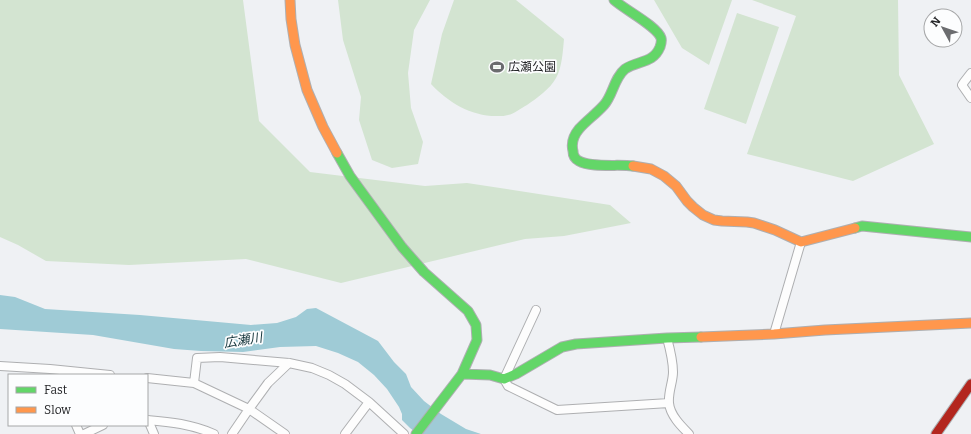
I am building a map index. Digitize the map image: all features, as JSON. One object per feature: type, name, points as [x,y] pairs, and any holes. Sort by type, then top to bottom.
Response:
[{"type":"street","points":[[290,0],[291,20],[295,45],[307,90],[323,127],[350,176],[402,247],[424,272],[468,311],[476,325],[477,340],[462,374],[416,434]]},
{"type":"street","points":[[614,0],[627,11],[654,29],[659,34],[662,42],[659,51],[654,58],[638,63],[621,72],[612,93],[604,104],[590,117],[575,135],[572,142],[574,155],[581,162],[588,164],[640,166],[658,172],[674,185],[688,203],[701,214],[715,221],[749,222],[769,228],[801,242],[862,226],[971,237]]},
{"type":"street","points":[[971,73],[962,85],[971,98]]},
{"type":"street","points":[[774,334],[801,242]]},
{"type":"street","points":[[504,378],[536,310]]},
{"type":"street","points":[[462,374],[504,378],[516,374],[562,347],[576,344],[971,323]]},
{"type":"street","points":[[667,338],[674,373],[669,403],[671,411],[678,422],[689,434]]},
{"type":"street","points":[[194,383],[197,358],[220,357],[288,363],[312,368],[345,384],[369,402],[404,434]]},
{"type":"street","points":[[232,434],[268,383],[288,363]]},
{"type":"street","points":[[0,366],[52,372],[91,374]]},
{"type":"street","points":[[148,378],[194,383],[249,409],[285,434]]},
{"type":"street","points":[[504,378],[508,386],[557,410],[669,403]]},
{"type":"street","points":[[936,434],[971,384]]},
{"type":"street","points":[[345,434],[369,402]]},
{"type":"street","points":[[148,420],[176,422],[193,426],[214,434]]},
{"type":"street","points":[[148,422],[154,434]]},
{"type":"street","points":[[84,434],[101,426]]},
{"type":"green space","points":[[0,0],[243,0],[259,121],[310,172],[425,186],[467,183],[610,205],[631,223],[564,236],[525,239],[341,283],[246,259],[129,265],[46,261],[18,245],[0,237]]},
{"type":"green space","points":[[338,0],[430,0],[414,30],[408,73],[411,108],[423,142],[418,164],[392,168],[372,160],[359,120],[361,97],[343,40]]},
{"type":"green space","name":"広瀬公園","points":[[454,0],[516,0],[564,39],[560,69],[550,86],[527,105],[513,113],[502,116],[489,116],[462,108],[438,91],[431,84],[442,34]]},
{"type":"green space","points":[[654,0],[732,0],[709,65],[682,48]]},
{"type":"green space","points":[[752,0],[898,0],[899,75],[934,144],[853,181],[747,154],[796,16]]},
{"type":"green space","points":[[737,13],[779,27],[746,124],[704,109]]},
{"type":"water","name":"広瀬川","points":[[0,295],[15,297],[45,309],[140,315],[251,325],[277,323],[296,317],[307,309],[316,308],[378,341],[394,362],[406,374],[411,387],[424,401],[441,414],[466,429],[481,434],[418,434],[402,420],[402,414],[399,407],[387,389],[374,375],[358,362],[338,353],[316,346],[280,347],[243,352],[201,351],[174,349],[93,335],[0,329]]},
{"type":"traffic: fast","points":[[614,0],[654,28],[661,38],[661,45],[657,52],[649,59],[630,66],[621,73],[604,105],[577,131],[573,139],[572,148],[575,158],[584,163],[633,166]]},
{"type":"traffic: fast","points":[[337,153],[350,176],[402,247],[424,272],[468,311],[476,325],[477,340],[462,374],[416,434]]},
{"type":"traffic: fast","points":[[855,228],[862,226],[971,237]]},
{"type":"traffic: fast","points":[[462,374],[490,375],[504,379],[516,374],[562,347],[576,344],[701,337]]},
{"type":"traffic: slow","points":[[290,0],[295,45],[307,90],[323,127],[337,153]]},
{"type":"traffic: slow","points":[[633,166],[651,169],[664,176],[676,186],[693,207],[703,215],[714,220],[754,223],[775,230],[801,242],[855,228]]},
{"type":"traffic: slow","points":[[701,337],[971,323]]},
{"type":"traffic: jam","points":[[936,434],[971,384]]},
{"type":"place","name":"広瀬公園","points":[[497,67]]}]
